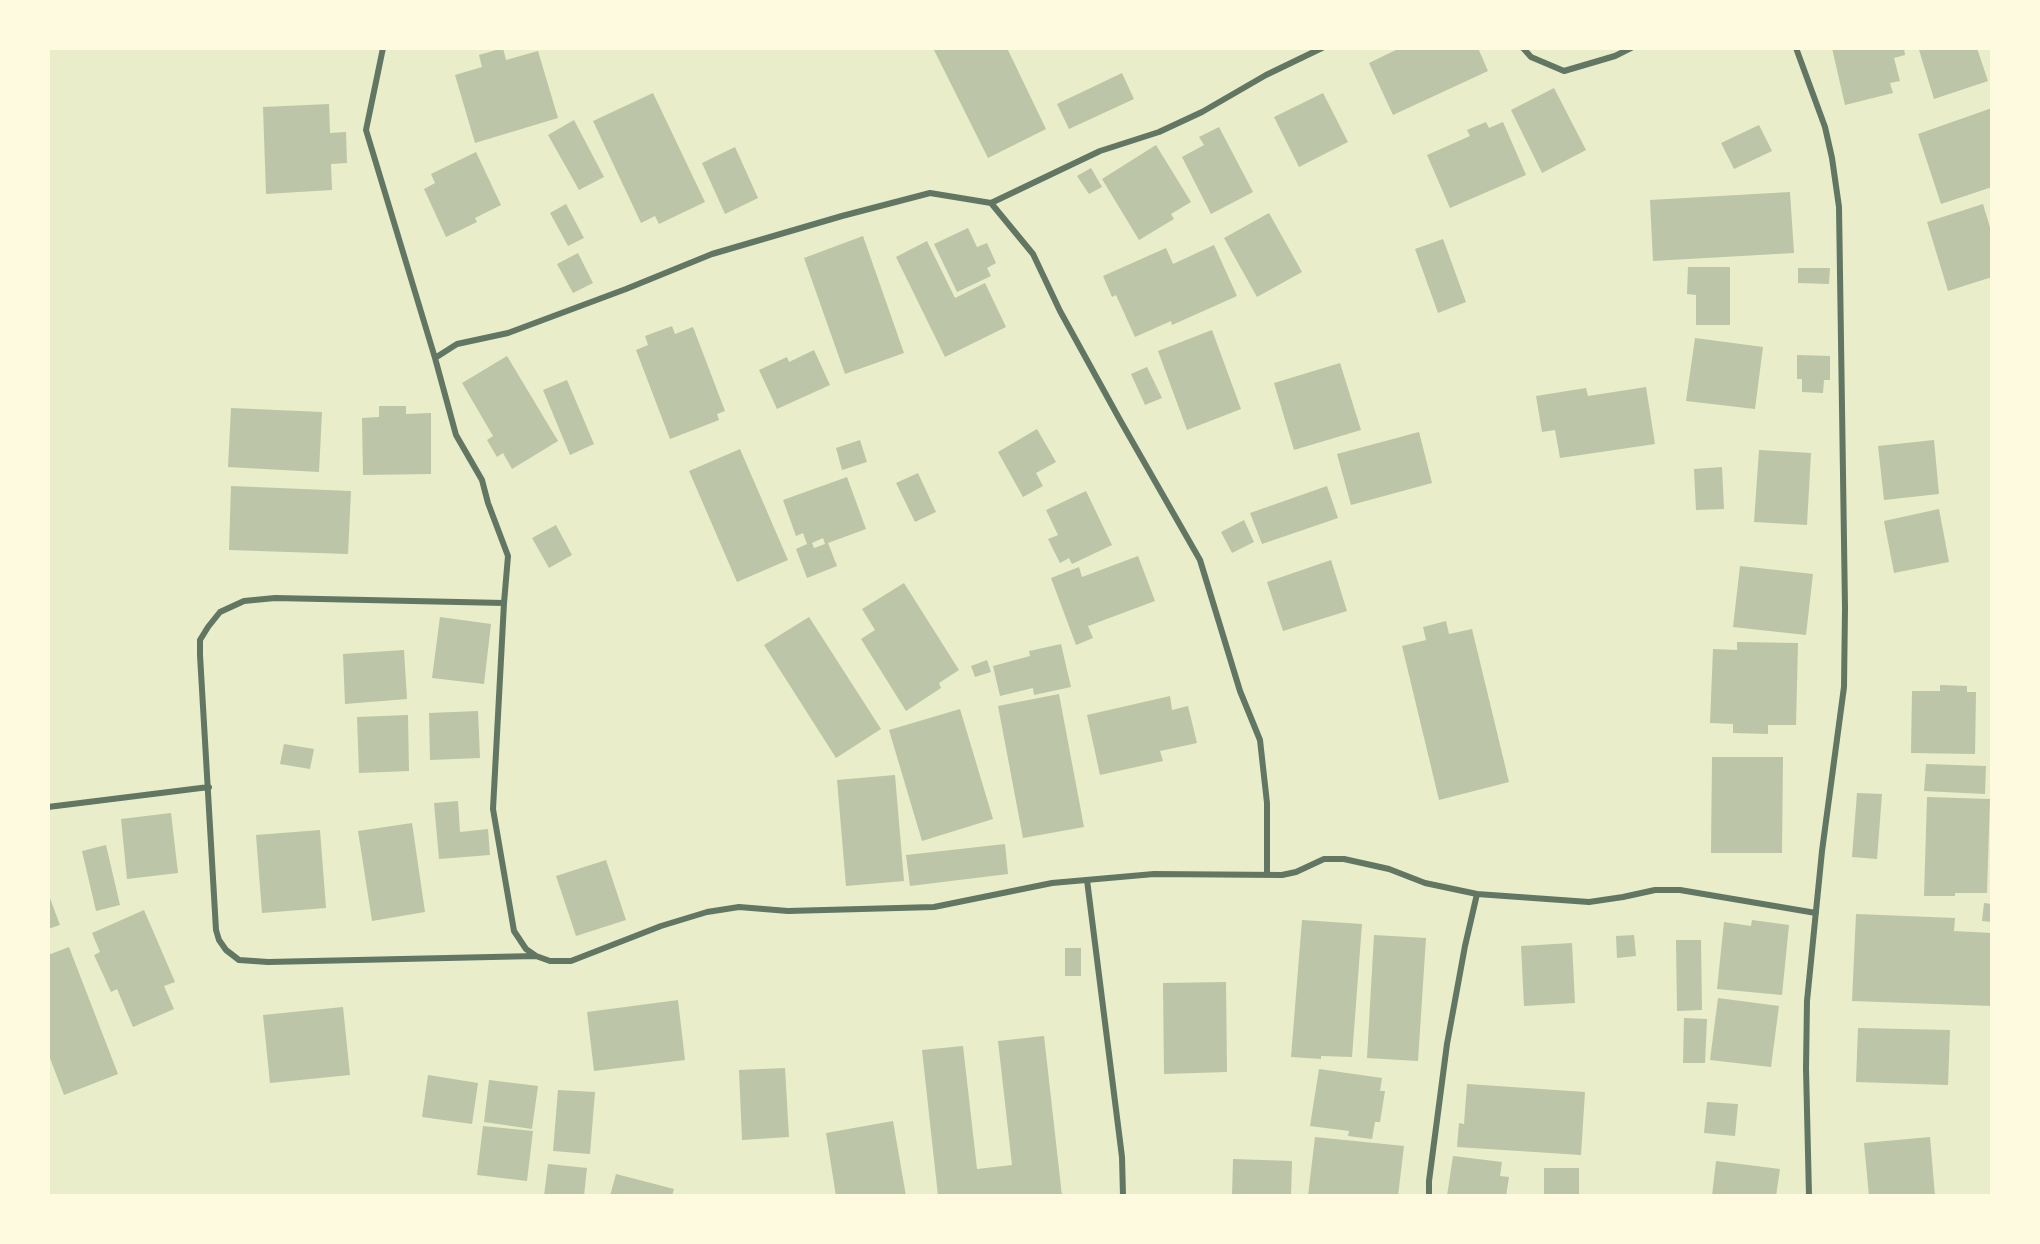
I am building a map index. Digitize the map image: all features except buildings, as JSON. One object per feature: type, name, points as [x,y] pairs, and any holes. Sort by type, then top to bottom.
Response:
[{"type":"street","points":[[383,48],[366,130],[456,435],[482,480],[508,556],[493,809],[514,931],[526,949],[536,956],[550,961],[571,961],[661,926],[707,912],[739,907],[788,911],[934,907],[1052,883],[1154,874],[1282,875],[1296,872],[1324,859],[1344,859],[1389,869],[1425,883],[1477,894],[1589,902],[1655,890],[1680,890],[1816,913]]},
{"type":"street","points":[[435,358],[457,344],[508,333],[711,254],[842,216],[930,193],[991,204],[1100,151],[1159,132],[1202,112],[1266,75],[1322,48]]},
{"type":"street","points":[[1523,48],[1531,57],[1564,70],[1615,56],[1631,48]]},
{"type":"street","points":[[1796,48],[1825,127],[1839,207],[1845,608],[1844,687],[1807,1001],[1809,1196]]},
{"type":"street","points":[[991,204],[1033,254],[1060,311],[1200,560],[1240,690],[1260,740],[1267,803],[1267,875]]},
{"type":"street","points":[[504,603],[275,598],[244,601],[220,612],[200,640],[216,930],[226,950],[239,960],[268,962],[536,956]]},
{"type":"street","points":[[48,807],[209,787]]},
{"type":"street","points":[[1087,880],[1122,1157],[1123,1196]]},
{"type":"street","points":[[1429,1196],[1447,1044],[1477,894]]}]
